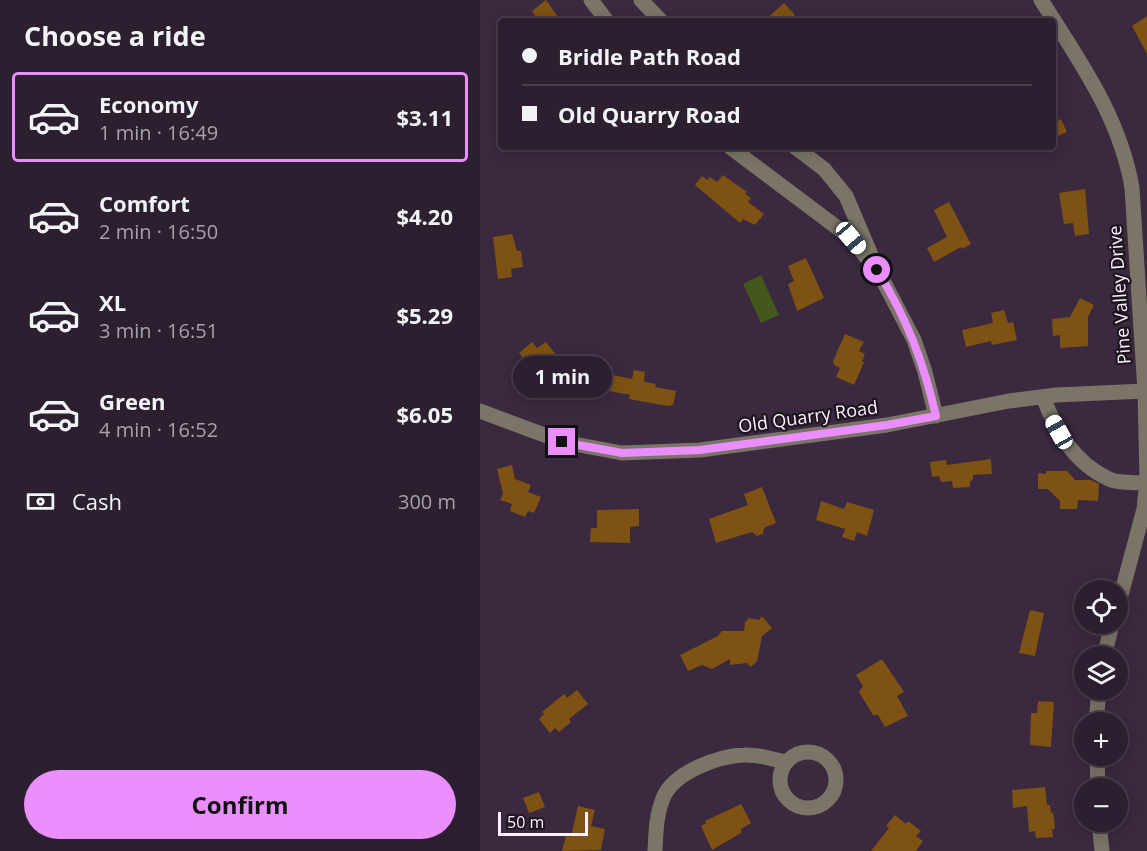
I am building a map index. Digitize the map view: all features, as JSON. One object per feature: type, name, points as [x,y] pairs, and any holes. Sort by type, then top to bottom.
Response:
[{"type":"street","points":[[591,0],[605,18]]},
{"type":"street","points":[[641,0],[658,18]]},
{"type":"street","name":"Pine Valley Drive","points":[[1041,0],[1052,18]]},
{"type":"street","name":"Pine Valley Drive","points":[[1056,24],[1090,77],[1111,117],[1127,160],[1132,188],[1145,391],[1147,483],[1144,509],[1125,580]]},
{"type":"street","points":[[734,150],[851,238],[877,270]]},
{"type":"street","points":[[799,150],[824,169],[846,196],[877,270],[914,340],[936,416]]},
{"type":"street","name":"Old Quarry Road","points":[[480,411],[562,442],[622,453],[700,450],[887,425],[1043,397],[1145,391]]},
{"type":"street","points":[[1043,397],[1051,418],[1067,446],[1087,464],[1111,480],[1147,483]]},
{"type":"street","points":[[656,851],[658,814],[665,794],[678,778],[696,768],[731,756],[758,756],[785,762]]},
{"type":"street","points":[[1101,832],[1102,851]]},
{"type":"green space","points":[[761,275],[779,315],[761,323],[743,284]]},
{"type":"building","points":[[546,0],[559,18],[537,18],[532,11]]},
{"type":"building","points":[[784,3],[795,15],[792,18],[767,18]]},
{"type":"building","points":[[1147,16],[1147,54],[1132,26]]},
{"type":"building","points":[[1061,119],[1067,132],[1056,137],[1056,122]]},
{"type":"building","points":[[723,175],[747,192],[745,194],[751,198],[748,202],[764,214],[755,225],[743,219],[740,223],[695,185],[702,176],[707,180],[710,177],[717,182]]},
{"type":"building","points":[[1085,189],[1089,234],[1075,236],[1073,223],[1064,224],[1059,193]]},
{"type":"building","points":[[949,202],[971,244],[934,262],[927,248],[947,237],[934,210]]},
{"type":"building","points":[[512,234],[517,251],[521,251],[523,267],[511,269],[512,277],[498,279],[493,237]]},
{"type":"building","points":[[806,258],[824,298],[797,311],[788,284],[794,281],[788,266]]},
{"type":"building","points":[[1080,298],[1094,305],[1088,317],[1088,346],[1060,348],[1060,335],[1053,336],[1052,319],[1070,317]]},
{"type":"building","points":[[1004,310],[1008,323],[1013,322],[1017,340],[992,345],[991,341],[966,347],[962,330],[993,323],[991,313]]},
{"type":"building","points":[[845,334],[864,342],[859,351],[865,354],[862,361],[864,362],[854,385],[836,377],[840,368],[834,365],[833,361]]},
{"type":"building","points":[[532,342],[537,348],[546,342],[560,360],[552,367],[561,377],[548,387],[519,353]]},
{"type":"building","points":[[594,368],[608,370],[608,374],[632,379],[634,370],[645,372],[644,382],[656,384],[655,387],[676,391],[673,405],[667,406],[629,399],[630,395],[610,391],[611,384],[593,382]]},
{"type":"building","points":[[991,459],[992,474],[973,475],[970,487],[953,488],[952,481],[941,482],[939,476],[932,477],[930,462],[946,460],[947,465]]},
{"type":"building","points":[[512,465],[515,479],[531,485],[528,492],[541,497],[534,513],[528,511],[525,517],[510,511],[512,504],[500,500],[503,494],[497,469]]},
{"type":"building","points":[[1046,471],[1067,471],[1075,480],[1091,480],[1099,484],[1098,501],[1078,500],[1077,509],[1060,509],[1060,501],[1048,489],[1038,489],[1038,473],[1046,474]]},
{"type":"building","points":[[762,487],[776,523],[764,528],[763,534],[757,536],[752,532],[716,543],[709,519],[748,505],[744,494]]},
{"type":"building","points":[[821,501],[844,509],[847,502],[874,510],[867,536],[857,532],[854,541],[842,537],[845,529],[816,520]]},
{"type":"building","points":[[639,509],[639,526],[630,527],[630,543],[590,542],[591,528],[597,528],[597,510]]},
{"type":"building","points":[[1030,610],[1044,613],[1035,656],[1019,653]]},
{"type":"building","points":[[762,616],[772,628],[762,636],[757,661],[751,667],[747,663],[730,665],[730,659],[712,669],[702,665],[688,671],[680,655],[718,636],[722,631],[744,631],[745,622],[749,618],[759,620]]},
{"type":"building","points":[[882,659],[904,692],[897,696],[908,716],[885,727],[878,715],[873,715],[859,692],[863,686],[856,675]]},
{"type":"building","points":[[577,690],[588,704],[569,719],[571,722],[559,732],[555,728],[550,733],[539,719],[544,714],[542,712],[564,694],[567,698]]},
{"type":"building","points":[[1038,701],[1054,702],[1051,747],[1030,745],[1031,713],[1037,713]]},
{"type":"building","points":[[1045,787],[1047,805],[1050,805],[1051,813],[1053,812],[1055,829],[1052,829],[1053,837],[1036,838],[1035,831],[1029,832],[1027,806],[1013,808],[1012,790]]},
{"type":"building","points":[[539,792],[545,807],[529,813],[523,798]]},
{"type":"building","points":[[741,804],[751,823],[741,829],[741,833],[712,850],[701,826],[706,823],[705,821]]},
{"type":"building","points":[[578,806],[595,810],[591,826],[605,829],[601,850],[562,851],[566,835],[571,837]]},
{"type":"building","points":[[895,815],[906,824],[908,821],[921,831],[916,836],[923,841],[916,851],[871,851],[889,828],[886,826]]},
{"type":"route","points":[[562,442],[603,452],[700,450],[887,425],[936,416],[914,340],[877,270]]}]
